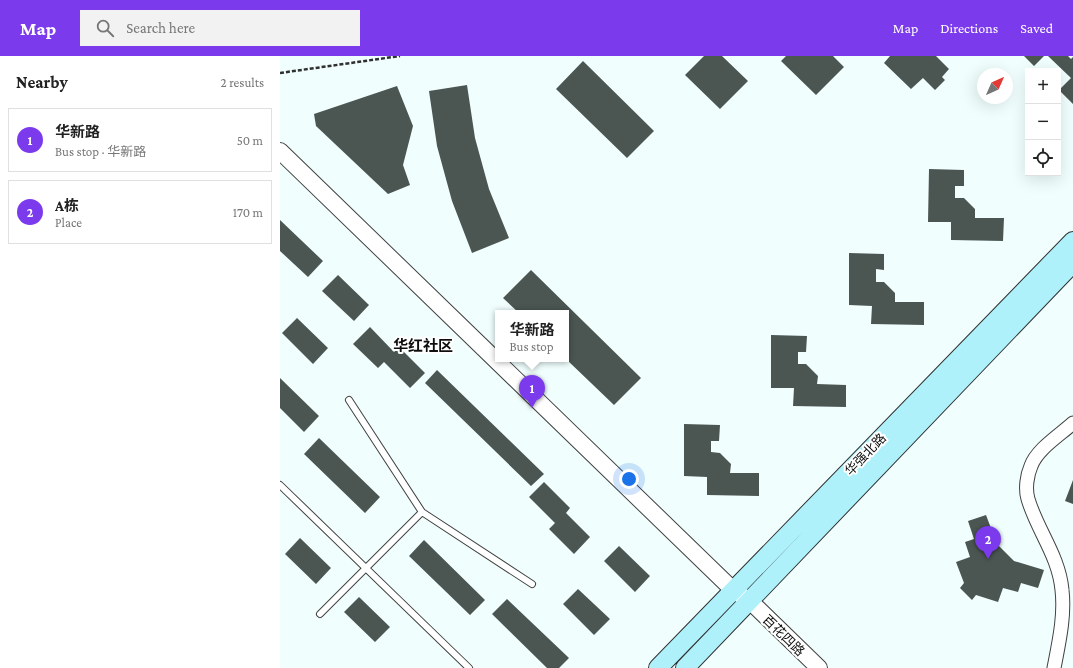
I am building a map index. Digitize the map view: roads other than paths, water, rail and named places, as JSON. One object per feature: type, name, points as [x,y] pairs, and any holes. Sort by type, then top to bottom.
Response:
[{"type":"main road","name":"华强北路","points":[[658,668],[1073,241]]},
{"type":"main road","name":"华强北路","points":[[685,668],[1073,263]]},
{"type":"street","name":"百花四路","points":[[280,151],[495,359]]},
{"type":"street","name":"百花四路","points":[[498,362],[733,590],[750,601],[819,668]]},
{"type":"street","points":[[1054,668],[1063,617],[1062,589],[1053,554],[1028,498],[1027,481],[1031,465],[1040,452],[1073,423]]},
{"type":"lane","points":[[349,400],[422,512],[532,584]]},
{"type":"lane","points":[[280,485],[367,567],[469,668]]},
{"type":"lane","points":[[320,614],[422,512]]},
{"type":"place","name":"华新路","points":[[532,408]]},
{"type":"place","name":"A栋","points":[[988,559]]},
{"type":"district","name":"华红社区","points":[[423,346]]}]
